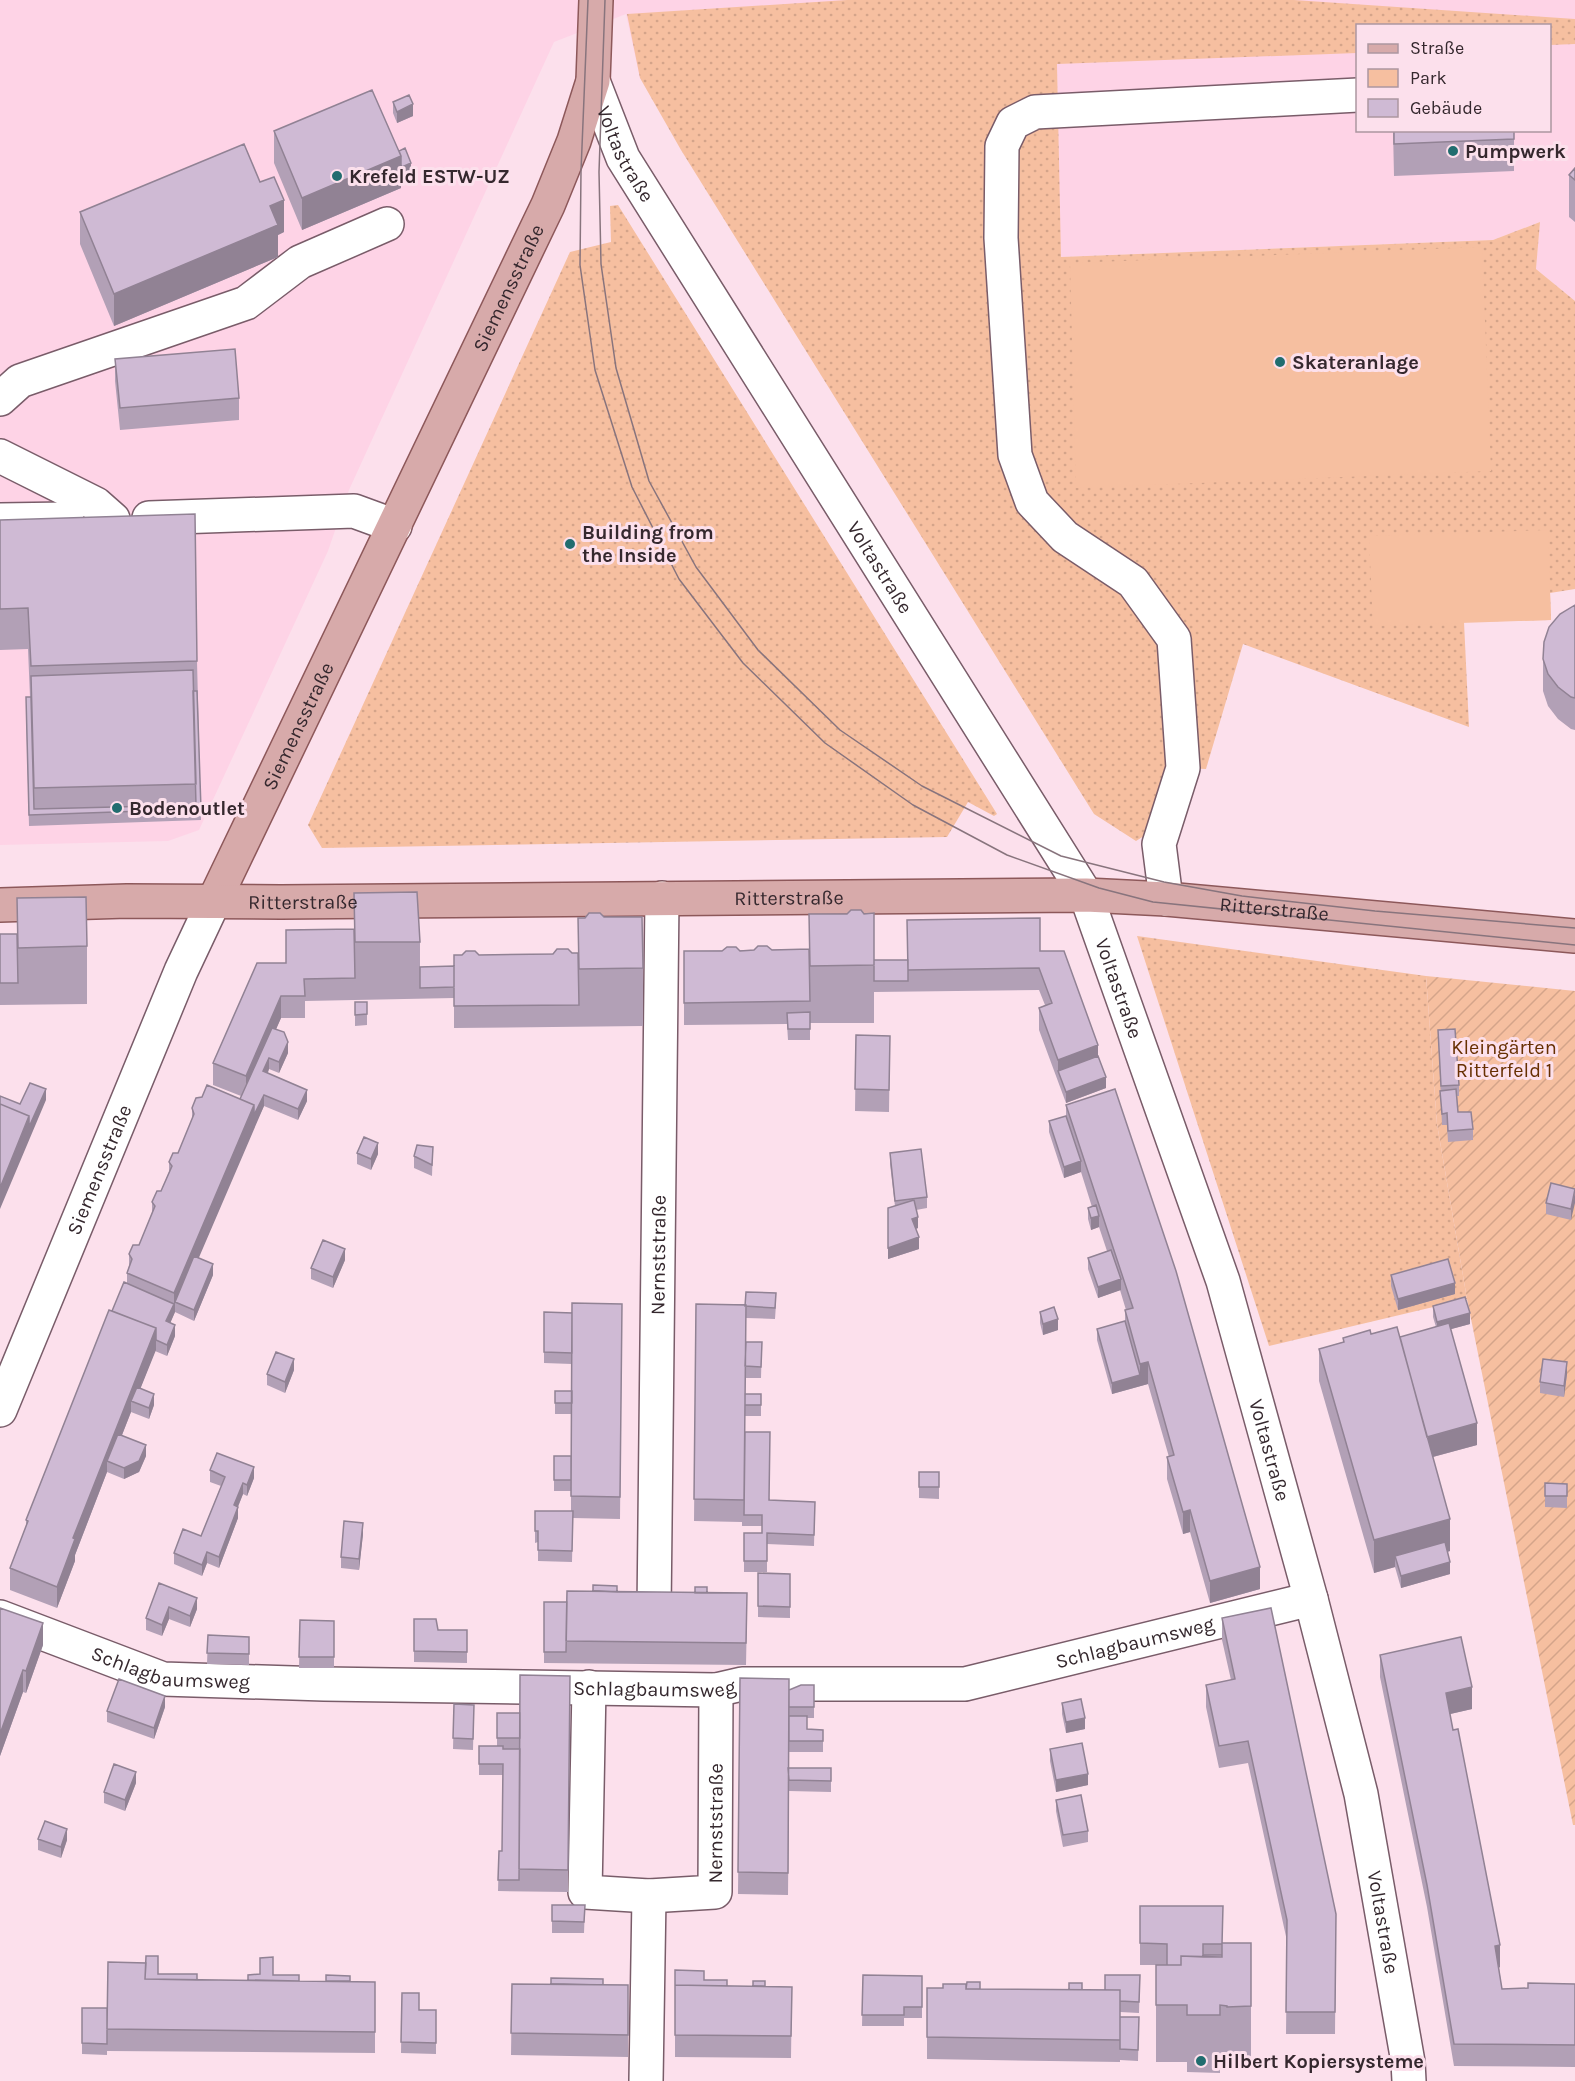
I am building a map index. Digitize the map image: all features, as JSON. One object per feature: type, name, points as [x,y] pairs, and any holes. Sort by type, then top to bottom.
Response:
[{"type":"main road","name":"Voltastraße","points":[[593,81],[596,0]]},
{"type":"main road","name":"Siemensstraße","points":[[214,901],[548,205],[574,141],[593,81]]},
{"type":"main road","name":"Ritterstraße","points":[[0,905],[214,901],[1086,895],[1166,899],[1575,936]]},
{"type":"street","name":"Voltastraße","points":[[593,81],[623,158],[1086,895],[1223,1281],[1311,1599],[1361,1794],[1408,2062],[1409,2081]]},
{"type":"street","points":[[1166,899],[1159,844],[1183,768],[1174,639],[1132,582],[1065,537],[1032,502],[1015,455],[1001,238],[1002,146],[1013,123],[1035,112],[1356,95]]},
{"type":"street","points":[[0,399],[20,381],[246,303],[300,262],[387,224]]},
{"type":"street","points":[[0,456],[96,504],[113,519]]},
{"type":"street","points":[[0,520],[113,519],[354,511],[395,526]]},
{"type":"street","name":"Nernststraße","points":[[654,1612],[662,898]]},
{"type":"street","name":"Siemensstraße","points":[[0,1410],[181,971],[214,901]]},
{"type":"street","name":"Schlagbaumsweg","points":[[0,1617],[163,1679],[324,1684],[589,1687],[653,1678],[729,1687],[965,1684],[1311,1599]]},
{"type":"street","name":"Nernststraße","points":[[589,1687],[585,1892],[649,1896],[715,1892],[729,1687]]},
{"type":"street","points":[[646,2081],[649,1896]]},
{"type":"shaded area","points":[[0,0],[1575,0],[1575,301],[1536,269],[1540,222],[1493,240],[1060,257],[1057,64],[640,78],[626,14],[554,42],[349,490],[328,551],[199,830],[168,841],[0,845]]},
{"type":"green space","points":[[847,0],[1294,0],[1575,19],[1575,44],[1551,45],[1551,24],[1356,24],[1356,53],[1057,64],[1061,257],[1493,240],[1540,222],[1536,269],[1575,301],[1575,589],[1550,593],[1551,620],[1464,622],[1469,727],[1243,644],[1206,769],[1183,768],[1152,831],[1136,841],[1094,814],[681,150],[640,78],[627,14]]},
{"type":"green space","points":[[618,205],[997,814],[994,816],[968,802],[947,837],[322,848],[308,825],[570,252],[611,242],[610,206]]},
{"type":"green space","name":"Skateranlage","points":[[1482,247],[1491,471],[1076,488],[1070,263]]},
{"type":"green space","points":[[1548,530],[1551,620],[1373,626],[1369,536]]},
{"type":"green space","points":[[1137,936],[1426,976],[1437,1124],[1467,1299],[1269,1346]]},
{"type":"green space","name":"Kleingärten Ritterfeld 1","points":[[1426,976],[1575,991],[1575,1825],[1573,1825],[1467,1299],[1437,1124]]},
{"type":"building","points":[[372,90],[401,156],[302,198],[274,131]]},
{"type":"building","points":[[409,95],[413,104],[397,112],[393,102]]},
{"type":"building","points":[[1394,132],[1514,132],[1514,139],[1394,144]]},
{"type":"building","points":[[244,144],[260,182],[274,177],[284,200],[270,206],[278,225],[114,294],[80,212]]},
{"type":"building","points":[[405,148],[411,163],[402,167],[399,151]]},
{"type":"building","points":[[1575,168],[1575,180],[1569,175]]},
{"type":"building","points":[[235,349],[239,398],[120,408],[115,359]]},
{"type":"building","points":[[195,514],[197,661],[31,666],[28,608],[0,609],[0,520]]},
{"type":"building","points":[[1575,605],[1575,698],[1558,687],[1548,674],[1543,659],[1544,642],[1549,627],[1560,614]]},
{"type":"building","points":[[193,670],[196,784],[34,788],[31,676]]},
{"type":"building","points":[[193,691],[197,691],[201,809],[29,815],[26,697],[31,697],[34,809],[196,805]]},
{"type":"building","points":[[417,892],[420,942],[355,942],[354,893]]},
{"type":"building","points":[[86,897],[87,946],[18,948],[17,898]]},
{"type":"building","points":[[851,910],[861,910],[864,914],[874,913],[874,965],[810,966],[809,914],[847,914]]},
{"type":"building","points":[[589,913],[600,913],[604,917],[642,917],[643,968],[579,969],[578,918],[585,918]]},
{"type":"building","points":[[1040,918],[1040,951],[1064,951],[1098,1045],[1058,1060],[1039,1008],[1052,1003],[1039,968],[908,970],[907,920]]},
{"type":"building","points":[[354,929],[355,978],[304,979],[305,996],[281,996],[246,1076],[213,1063],[257,963],[286,963],[286,930]]},
{"type":"building","points":[[0,934],[17,934],[18,983],[0,983]]},
{"type":"building","points":[[758,946],[767,946],[772,950],[809,949],[810,1001],[684,1003],[684,951],[722,951],[727,947],[736,947],[740,951],[754,950]]},
{"type":"building","points":[[557,949],[568,949],[572,953],[578,953],[579,1005],[454,1006],[454,955],[462,955],[466,951],[475,951],[479,955],[553,954]]},
{"type":"building","points":[[874,960],[908,960],[908,981],[874,981]]},
{"type":"building","points":[[454,966],[454,987],[420,988],[420,967]]},
{"type":"building","points":[[355,1002],[367,1002],[367,1014],[355,1015]]},
{"type":"building","points":[[810,1012],[810,1029],[788,1029],[787,1013]]},
{"type":"building","points":[[272,1028],[284,1032],[288,1042],[279,1062],[269,1058],[263,1071],[307,1090],[298,1109],[264,1095],[254,1115],[254,1105],[240,1099]]},
{"type":"building","points":[[1455,1029],[1459,1085],[1441,1086],[1438,1030]]},
{"type":"building","points":[[856,1035],[890,1036],[889,1090],[855,1089]]},
{"type":"building","points":[[1098,1056],[1106,1077],[1066,1092],[1058,1071]]},
{"type":"building","points":[[30,1083],[46,1089],[29,1127],[29,1116],[0,1104],[0,1096],[20,1104]]},
{"type":"building","points":[[207,1085],[254,1105],[174,1293],[127,1273],[132,1259],[129,1254],[133,1245],[139,1245],[155,1206],[152,1202],[157,1191],[161,1191],[172,1166],[169,1162],[173,1153],[178,1153],[194,1114],[192,1108],[196,1098],[202,1097]]},
{"type":"building","points":[[1115,1089],[1176,1271],[1260,1567],[1210,1581],[1190,1510],[1183,1512],[1167,1457],[1174,1455],[1148,1362],[1140,1364],[1125,1310],[1133,1308],[1066,1105]]},
{"type":"building","points":[[1456,1089],[1458,1112],[1471,1112],[1473,1129],[1448,1131],[1447,1113],[1442,1114],[1440,1091]]},
{"type":"building","points":[[0,1104],[29,1116],[0,1188]]},
{"type":"building","points":[[1066,1116],[1081,1161],[1064,1167],[1049,1121]]},
{"type":"building","points":[[364,1137],[378,1143],[371,1159],[357,1153]]},
{"type":"building","points":[[417,1145],[433,1147],[432,1165],[414,1156]]},
{"type":"building","points":[[921,1149],[927,1197],[895,1201],[890,1153]]},
{"type":"building","points":[[1551,1183],[1575,1189],[1571,1209],[1546,1203]]},
{"type":"building","points":[[914,1200],[918,1217],[912,1219],[919,1237],[888,1248],[888,1208]]},
{"type":"building","points":[[1096,1205],[1099,1216],[1091,1218],[1088,1208]]},
{"type":"building","points":[[323,1240],[345,1249],[333,1277],[311,1268]]},
{"type":"building","points":[[1111,1250],[1121,1279],[1098,1287],[1088,1258]]},
{"type":"building","points":[[194,1256],[213,1264],[194,1310],[175,1302]]},
{"type":"building","points":[[1448,1259],[1455,1283],[1398,1299],[1391,1275]]},
{"type":"building","points":[[124,1282],[174,1304],[166,1321],[175,1325],[167,1345],[156,1340],[156,1328],[112,1311]]},
{"type":"building","points":[[746,1292],[776,1293],[775,1308],[745,1306]]},
{"type":"building","points":[[1465,1297],[1470,1313],[1437,1322],[1433,1306]]},
{"type":"building","points":[[572,1303],[622,1304],[620,1497],[571,1496]]},
{"type":"building","points":[[696,1304],[746,1305],[744,1500],[694,1499]]},
{"type":"building","points":[[1054,1307],[1058,1319],[1043,1324],[1040,1312]]},
{"type":"building","points":[[109,1310],[156,1328],[73,1538],[75,1539],[57,1587],[10,1568],[28,1521],[26,1520]]},
{"type":"building","points":[[544,1312],[572,1313],[572,1353],[544,1352]]},
{"type":"building","points":[[1125,1321],[1140,1375],[1112,1383],[1097,1329]]},
{"type":"building","points":[[1449,1323],[1477,1423],[1427,1437],[1400,1337]]},
{"type":"building","points":[[1397,1327],[1450,1519],[1374,1540],[1319,1349],[1344,1342],[1343,1338],[1370,1330],[1371,1334]]},
{"type":"building","points":[[746,1342],[762,1342],[761,1367],[745,1366]]},
{"type":"building","points":[[276,1352],[294,1359],[285,1382],[267,1374]]},
{"type":"building","points":[[1543,1359],[1567,1362],[1564,1386],[1540,1382]]},
{"type":"building","points":[[137,1387],[154,1394],[149,1408],[131,1401]]},
{"type":"building","points":[[555,1391],[572,1391],[572,1403],[555,1403]]},
{"type":"building","points":[[745,1394],[761,1394],[761,1405],[745,1405]]},
{"type":"building","points":[[745,1432],[770,1432],[769,1500],[815,1502],[814,1535],[767,1533],[767,1561],[744,1561],[744,1533],[762,1533],[762,1515],[744,1515]]},
{"type":"building","points":[[118,1434],[146,1445],[139,1461],[124,1468],[107,1461]]},
{"type":"building","points":[[217,1453],[254,1467],[247,1485],[243,1483],[234,1505],[238,1507],[219,1557],[207,1552],[202,1565],[174,1553],[183,1529],[201,1536],[225,1477],[210,1470]]},
{"type":"building","points":[[554,1456],[571,1456],[571,1480],[554,1480]]},
{"type":"building","points":[[919,1472],[939,1472],[939,1487],[919,1487]]},
{"type":"building","points":[[1545,1483],[1567,1484],[1567,1496],[1545,1496]]},
{"type":"building","points":[[535,1511],[573,1511],[572,1551],[538,1550]]},
{"type":"building","points":[[344,1521],[363,1523],[359,1559],[341,1557]]},
{"type":"building","points":[[1445,1542],[1450,1562],[1401,1576],[1395,1556]]},
{"type":"building","points":[[758,1573],[790,1574],[790,1607],[758,1606]]},
{"type":"building","points":[[159,1583],[197,1598],[190,1616],[169,1607],[162,1625],[146,1618]]},
{"type":"building","points":[[593,1585],[617,1586],[617,1592],[593,1591]]},
{"type":"building","points":[[695,1587],[707,1587],[707,1593],[695,1593]]},
{"type":"building","points":[[567,1591],[747,1593],[746,1643],[566,1641]]},
{"type":"building","points":[[544,1602],[567,1602],[566,1652],[544,1652]]},
{"type":"building","points":[[0,1608],[43,1623],[0,1734]]},
{"type":"building","points":[[1271,1608],[1336,1914],[1335,2012],[1286,2012],[1287,1920],[1248,1741],[1219,1746],[1206,1685],[1235,1679],[1222,1618]]},
{"type":"building","points":[[414,1619],[436,1619],[438,1630],[467,1630],[467,1652],[414,1651]]},
{"type":"building","points":[[300,1620],[334,1621],[334,1657],[299,1657]]},
{"type":"building","points":[[208,1635],[249,1637],[249,1654],[207,1653]]},
{"type":"building","points":[[1461,1637],[1472,1687],[1446,1693],[1453,1730],[1458,1729],[1500,1945],[1495,1946],[1502,1989],[1528,1988],[1528,1983],[1575,1984],[1575,2045],[1454,2044],[1427,1885],[1380,1655]]},
{"type":"building","points":[[520,1675],[570,1676],[568,1870],[519,1869]]},
{"type":"building","points":[[740,1678],[789,1679],[788,1873],[738,1872]]},
{"type":"building","points":[[119,1679],[165,1696],[154,1728],[107,1711]]},
{"type":"building","points":[[801,1685],[814,1685],[814,1707],[789,1707],[789,1690]]},
{"type":"building","points":[[1081,1699],[1085,1718],[1066,1722],[1062,1703]]},
{"type":"building","points":[[454,1704],[474,1705],[473,1739],[453,1738]]},
{"type":"building","points":[[497,1713],[520,1713],[520,1738],[497,1738]]},
{"type":"building","points":[[789,1716],[807,1716],[807,1729],[823,1730],[823,1741],[789,1741]]},
{"type":"building","points":[[1082,1743],[1088,1774],[1056,1780],[1050,1749]]},
{"type":"building","points":[[479,1746],[520,1749],[519,1880],[498,1880],[499,1851],[502,1851],[503,1764],[479,1764]]},
{"type":"building","points":[[114,1764],[136,1772],[125,1800],[104,1792]]},
{"type":"building","points":[[788,1768],[831,1768],[831,1781],[789,1780]]},
{"type":"building","points":[[1081,1795],[1088,1831],[1063,1835],[1056,1800]]},
{"type":"building","points":[[45,1821],[67,1829],[61,1847],[38,1839]]},
{"type":"building","points":[[552,1905],[585,1905],[584,1922],[552,1921]]},
{"type":"building","points":[[1140,1906],[1223,1906],[1222,1944],[1203,1944],[1203,1957],[1181,1956],[1181,1965],[1167,1965],[1167,1944],[1140,1943]]},
{"type":"building","points":[[1222,1943],[1251,1943],[1251,2006],[1220,2005],[1220,2015],[1187,2015],[1187,2005],[1156,2005],[1156,1965],[1181,1965],[1181,1956],[1222,1957]]},
{"type":"building","points":[[1203,1955],[1222,1955],[1222,1957],[1203,1957]]},
{"type":"building","points":[[146,1956],[158,1956],[158,1974],[197,1974],[197,1980],[145,1979]]},
{"type":"building","points":[[273,1957],[273,1975],[299,1975],[299,1981],[248,1980],[248,1975],[260,1974],[260,1958]]},
{"type":"building","points":[[108,1962],[146,1963],[145,1979],[375,1982],[375,2032],[107,2029]]},
{"type":"building","points":[[675,1970],[704,1971],[704,1980],[727,1980],[727,1986],[675,1985]]},
{"type":"building","points":[[326,1975],[350,1976],[350,1981],[326,1981]]},
{"type":"building","points":[[863,1975],[922,1976],[922,2007],[904,2007],[904,2015],[862,2015]]},
{"type":"building","points":[[1105,1975],[1140,1975],[1139,2002],[1120,2001],[1120,1990],[1105,1990]]},
{"type":"building","points":[[551,1978],[603,1979],[603,1985],[551,1984]]},
{"type":"building","points":[[753,1981],[765,1981],[765,1986],[753,1986]]},
{"type":"building","points":[[967,1982],[980,1982],[980,1989],[966,1989]]},
{"type":"building","points":[[1069,1983],[1082,1983],[1082,1990],[1069,1990]]},
{"type":"building","points":[[512,1984],[628,1985],[628,2035],[511,2033]]},
{"type":"building","points":[[943,1984],[966,1984],[966,1989],[1120,1990],[1120,2040],[927,2037],[927,1988],[943,1988]]},
{"type":"building","points":[[675,1985],[792,1987],[791,2036],[675,2035]]},
{"type":"building","points":[[402,1993],[419,1993],[419,2010],[436,2010],[436,2043],[401,2042]]},
{"type":"building","points":[[82,2008],[107,2008],[107,2044],[82,2043]]},
{"type":"building","points":[[1120,2017],[1139,2017],[1138,2050],[1120,2049]]},
{"type":"tram line","points":[[588,0],[581,171],[580,265],[595,370],[632,487],[679,579],[743,663],[825,743],[913,805],[1007,855],[1099,888],[1153,902],[1575,945]]},
{"type":"tram line","points":[[605,0],[599,172],[601,264],[616,368],[649,481],[696,567],[758,650],[840,730],[922,786],[1061,856],[1164,882],[1242,896],[1375,911],[1575,928]]},
{"type":"place","name":"Pumpwerk","points":[[1453,151]]},
{"type":"place","name":"Krefeld ESTW-UZ","points":[[337,176]]},
{"type":"place","name":"Skateranlage","points":[[1280,362]]},
{"type":"place","name":"Building from the Inside","points":[[570,544]]},
{"type":"place","name":"Bodenoutlet","points":[[117,808]]},
{"type":"place","name":"Hilbert Kopiersysteme","points":[[1201,2061]]}]
